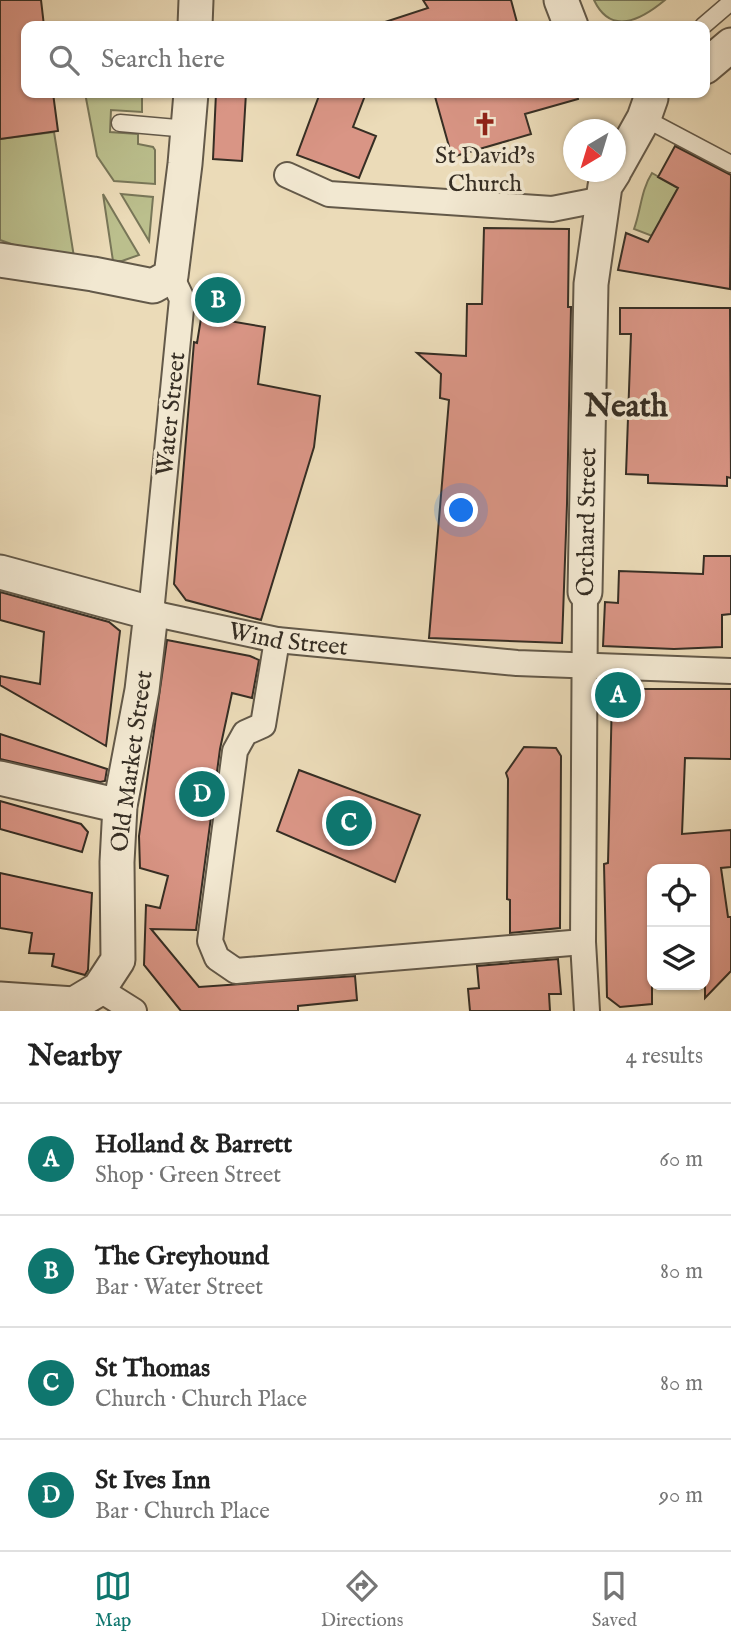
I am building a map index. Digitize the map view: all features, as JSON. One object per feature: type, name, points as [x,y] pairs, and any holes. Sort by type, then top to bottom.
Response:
[{"type":"street","points":[[195,21],[196,0]]},
{"type":"street","points":[[561,0],[569,21]]},
{"type":"street","points":[[710,63],[731,45]]},
{"type":"street","name":"Water Street","points":[[151,613],[182,299],[172,276],[191,98]]},
{"type":"street","name":"Orchard Street","points":[[626,148],[648,100]]},
{"type":"street","points":[[287,175],[329,194],[552,209],[607,182]]},
{"type":"street","name":"Orchard Street","points":[[587,1011],[583,942],[584,666],[591,284],[611,182]]},
{"type":"street","points":[[0,260],[153,286],[172,276]]},
{"type":"street","name":"Wind Street","points":[[0,572],[151,613],[278,640],[517,663],[731,671]]},
{"type":"street","name":"Old Market Street","points":[[99,989],[118,960],[117,862],[120,806],[142,690],[151,613]]},
{"type":"street","points":[[278,640],[263,725],[245,733],[235,751],[210,941],[217,958],[236,971],[583,942]]},
{"type":"street","points":[[0,778],[120,806]]},
{"type":"street","points":[[0,999],[74,1004],[99,989],[134,1011]]},
{"type":"lane","points":[[709,21],[731,2]]},
{"type":"lane","points":[[648,100],[731,164]]},
{"type":"lane","points":[[120,123],[188,129]]},
{"type":"green space","points":[[594,0],[665,0],[646,14],[627,21],[618,21],[601,11]]},
{"type":"green space","points":[[86,98],[142,98],[142,112],[111,110],[110,132],[138,134],[138,144],[153,147],[155,184],[114,181],[97,156]]},
{"type":"green space","points":[[54,132],[74,257],[20,247],[0,240],[0,139]]},
{"type":"green space","points":[[652,173],[678,188],[661,218],[679,228],[673,244],[634,229]]},
{"type":"green space","points":[[103,194],[139,255],[113,261]]},
{"type":"green space","points":[[121,194],[153,197],[149,241]]},
{"type":"building","points":[[0,0],[41,0],[43,21],[21,21],[21,98],[54,98],[58,131],[0,139]]},
{"type":"building","points":[[423,0],[511,0],[517,21],[388,21],[428,8]]},
{"type":"building","points":[[216,98],[246,98],[242,161],[213,159]]},
{"type":"building","points":[[318,98],[364,98],[353,127],[376,136],[359,178],[297,155]]},
{"type":"building","name":"St David's Church","points":[[435,98],[578,98],[525,114],[531,134],[452,157]]},
{"type":"building","points":[[675,146],[731,175],[730,289],[618,270],[626,233],[648,242],[678,188],[658,177]]},
{"type":"building","points":[[484,228],[569,229],[568,307],[571,307],[562,643],[429,638],[449,400],[440,398],[441,374],[417,353],[466,356],[467,304],[482,304]]},
{"type":"building","points":[[205,294],[232,299],[229,321],[265,327],[258,384],[320,396],[314,447],[261,620],[186,600],[174,584],[194,342],[197,343]]},
{"type":"building","points":[[620,308],[730,308],[731,478],[727,477],[727,486],[648,483],[648,475],[626,474],[631,334],[620,334]]},
{"type":"building","points":[[704,556],[731,556],[731,614],[722,615],[722,647],[674,649],[603,646],[605,602],[618,603],[619,571],[703,574]]},
{"type":"building","points":[[0,592],[109,622],[120,631],[106,746],[0,685],[0,676],[40,684],[44,632],[0,620]]},
{"type":"building","points":[[167,640],[259,660],[252,698],[232,693],[220,749],[196,930],[151,929],[199,987],[355,976],[357,1000],[298,1006],[298,1011],[181,1011],[144,965],[146,905],[160,908],[168,876],[140,868],[139,836]]},
{"type":"building","points":[[621,689],[731,689],[731,759],[685,758],[682,834],[731,830],[731,867],[721,868],[728,917],[731,917],[731,971],[705,998],[705,990],[710,990],[710,864],[647,864],[647,990],[652,990],[652,1004],[620,1007],[607,997],[604,864],[608,863],[612,697]]},
{"type":"building","points":[[0,734],[107,769],[105,781],[0,759]]},
{"type":"building","points":[[524,747],[556,748],[561,756],[560,928],[510,933],[510,900],[507,899],[506,773]]},
{"type":"building","points":[[299,770],[420,815],[395,882],[277,831]]},
{"type":"building","points":[[0,801],[81,824],[88,832],[82,852],[0,829]]},
{"type":"building","points":[[0,873],[92,893],[88,970],[85,975],[52,966],[54,954],[29,953],[32,933],[0,928]]},
{"type":"building","points":[[558,959],[561,994],[549,994],[550,1011],[470,1011],[468,989],[479,988],[477,966]]},
{"type":"place","name":"St David's Church","points":[[485,124]]},
{"type":"place","name":"The Greyhound","points":[[218,300]]},
{"type":"place","name":"Holland & Barrett","points":[[618,695]]},
{"type":"place","name":"St Ives Inn","points":[[202,794]]},
{"type":"place","name":"St Thomas","points":[[349,823]]},
{"type":"district","name":"Neath","points":[[626,405]]}]
